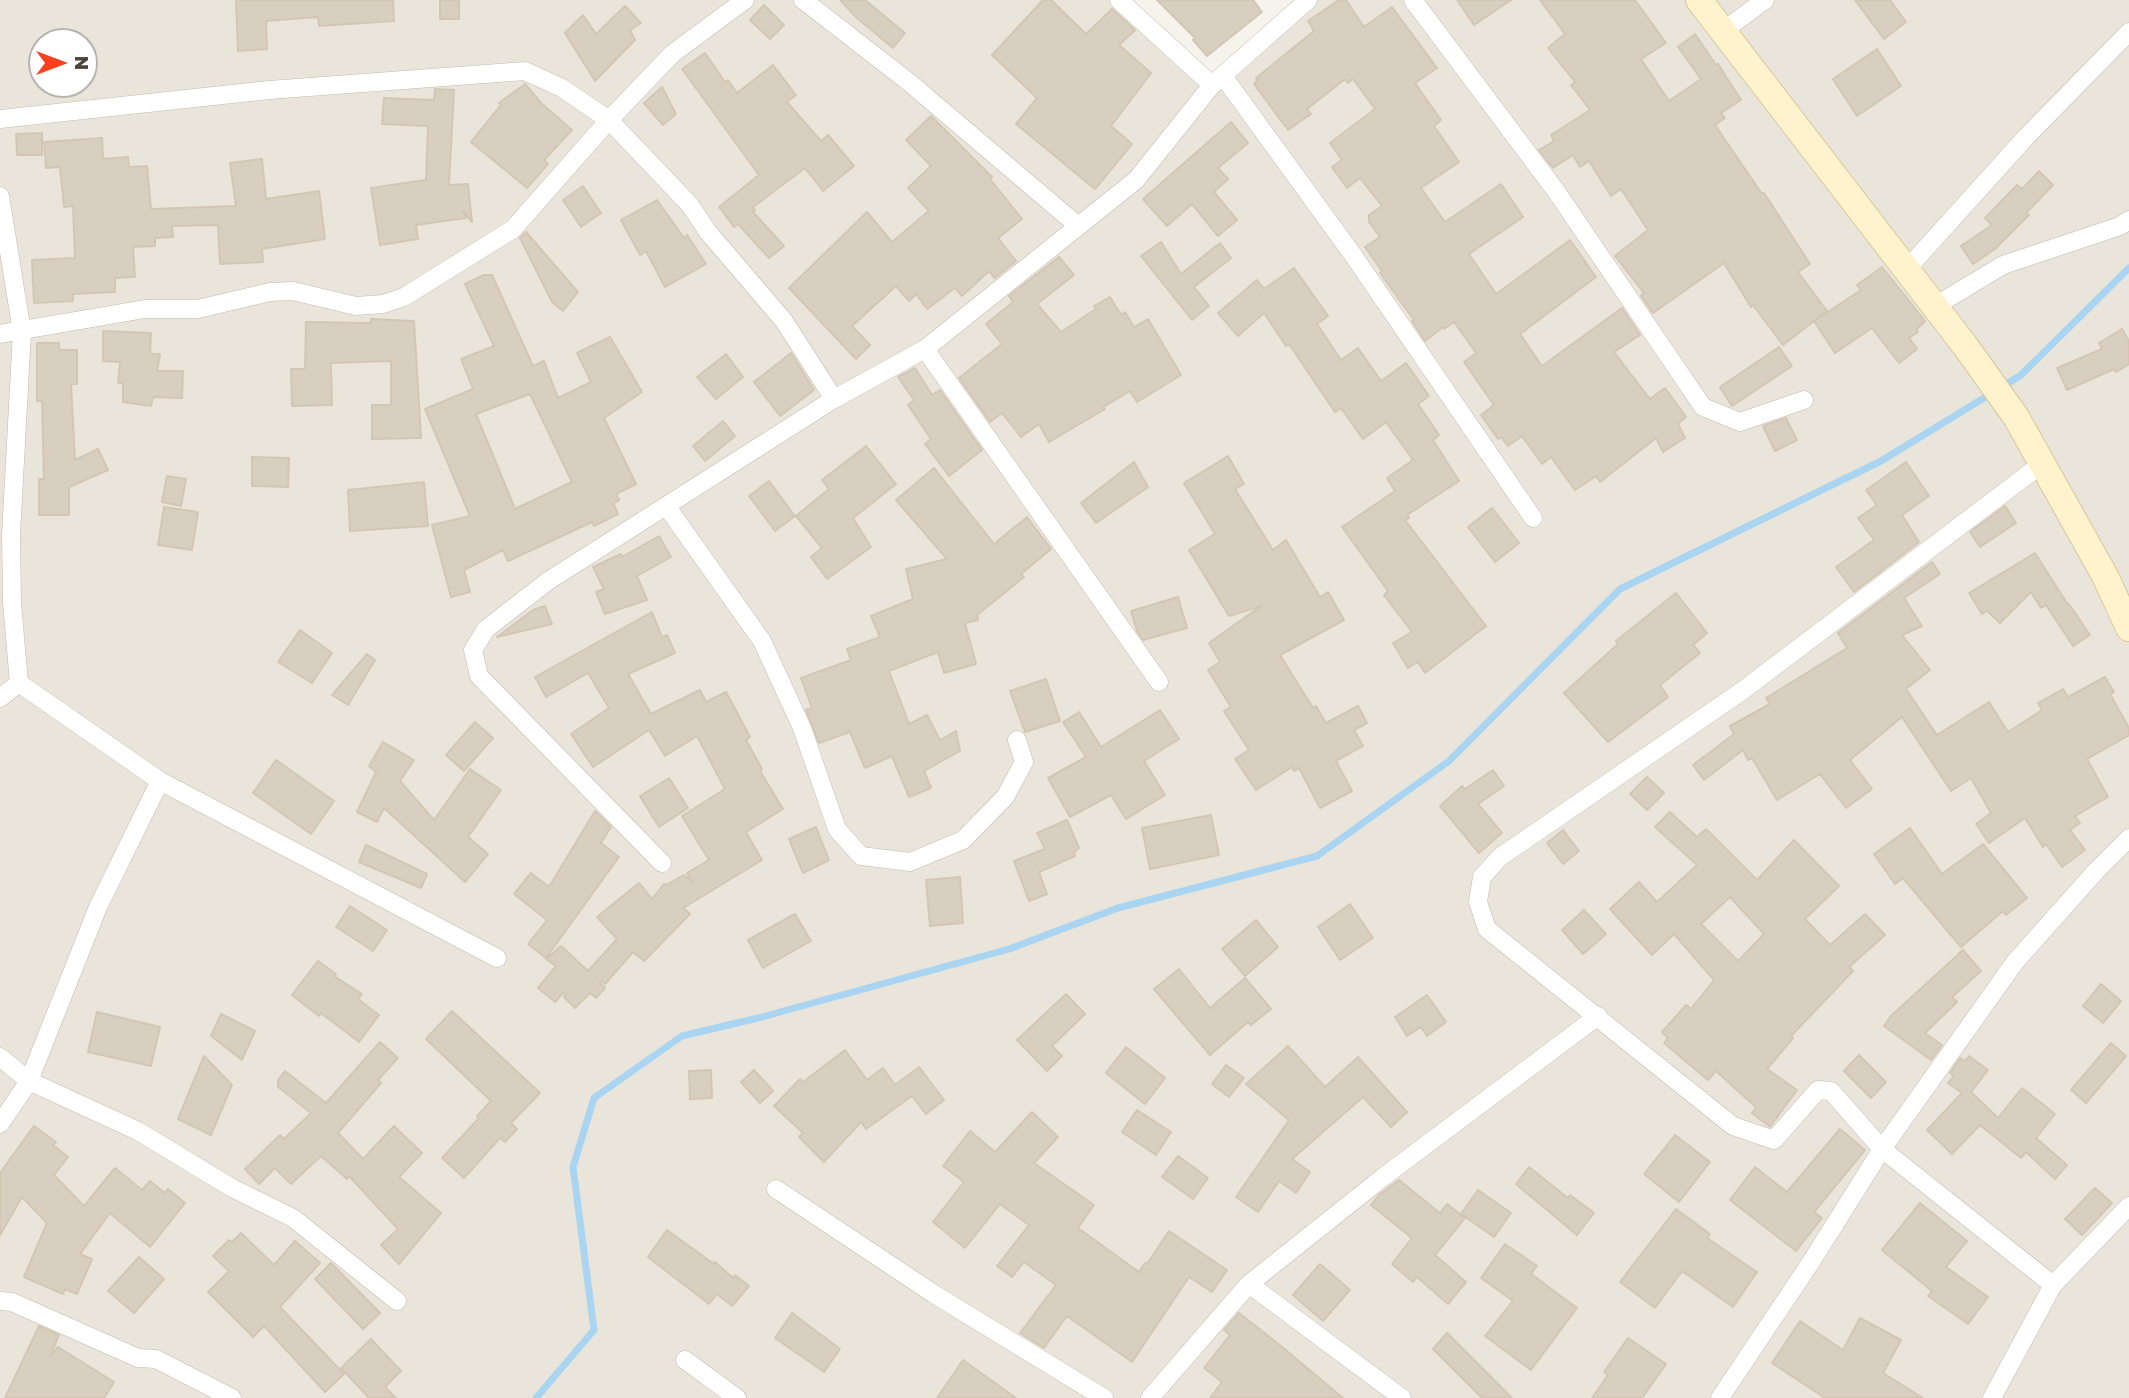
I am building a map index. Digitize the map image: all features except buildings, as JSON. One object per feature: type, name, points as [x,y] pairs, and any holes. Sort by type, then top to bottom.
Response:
[{"type":"street","points":[[0,334],[145,309],[198,309],[270,292],[293,291],[356,306],[383,304],[404,297],[513,229],[609,120],[672,54],[745,0]]},
{"type":"street","points":[[803,0],[909,83],[1077,225]]},
{"type":"street","points":[[1119,0],[1217,81],[1353,256],[1533,518]]},
{"type":"street","points":[[662,863],[480,676],[473,650],[486,629],[548,581],[834,399],[925,349],[1136,180],[1217,81],[1308,0]]},
{"type":"street","points":[[1413,0],[1556,191],[1703,407],[1740,422],[1804,400]]},
{"type":"street","points":[[1699,0],[1907,269],[2016,417],[2105,576],[2129,628]]},
{"type":"street","points":[[1723,31],[1765,0]]},
{"type":"street","points":[[1907,269],[2026,137],[2129,32]]},
{"type":"street","points":[[0,119],[268,90],[525,71],[562,88],[609,120],[690,205],[708,232],[784,321],[834,399]]},
{"type":"street","points":[[0,196],[22,332],[11,535],[12,603],[19,684]]},
{"type":"street","points":[[1935,306],[2003,265],[2120,226],[2129,220]]},
{"type":"street","points":[[925,349],[1159,682]]},
{"type":"street","points":[[2043,463],[1742,691],[1500,857],[1482,877],[1478,902],[1487,929],[1733,1126],[1773,1140],[1818,1090],[1831,1091],[1882,1149],[2053,1285]]},
{"type":"street","points":[[667,507],[762,641],[802,728],[837,829],[861,856],[910,862],[963,840],[1005,797],[1024,762],[1017,740]]},
{"type":"street","points":[[0,698],[19,684]]},
{"type":"street","points":[[19,684],[160,781],[497,958]]},
{"type":"street","points":[[0,1124],[29,1081],[98,907],[160,781]]},
{"type":"street","points":[[1720,1398],[1811,1262],[1882,1149],[2015,962],[2096,870],[2129,838]]},
{"type":"street","points":[[1150,1398],[1249,1284],[1382,1178],[1598,1016]]},
{"type":"street","points":[[0,1057],[29,1081],[138,1131],[232,1188],[293,1218],[397,1301]]},
{"type":"street","points":[[776,1189],[934,1294],[1104,1398]]},
{"type":"street","points":[[1992,1398],[2053,1285],[2129,1206]]},
{"type":"street","points":[[1249,1284],[1402,1398]]},
{"type":"street","points":[[0,1301],[12,1302],[138,1358],[156,1359],[232,1398]]},
{"type":"street","points":[[685,1360],[737,1398]]},
{"type":"shaded area","points":[[0,0],[1115,0],[1203,83],[1302,0],[2129,0],[2129,1398],[0,1398]]},
{"type":"waterway","points":[[2002,387],[2021,375],[2129,268]]},
{"type":"waterway","points":[[536,1398],[594,1330],[573,1167],[594,1098],[682,1036],[762,1017],[1009,949],[1118,908],[1317,856],[1449,761],[1620,589],[1881,461],[1992,393]]}]
